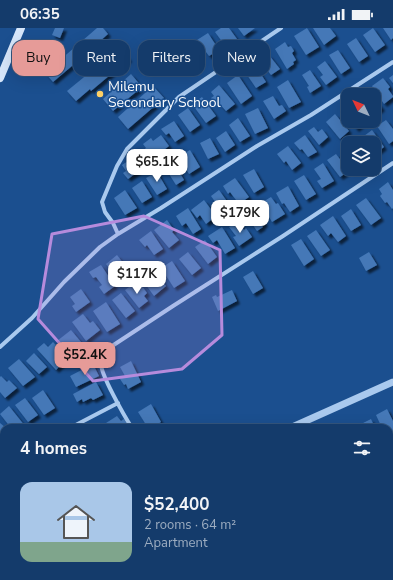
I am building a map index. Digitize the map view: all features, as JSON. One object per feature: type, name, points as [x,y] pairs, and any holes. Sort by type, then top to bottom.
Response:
[{"type":"main road","points":[[0,78],[21,28]]},
{"type":"street","points":[[118,234],[102,202],[117,166],[127,150],[179,97],[281,28]]},
{"type":"street","points":[[0,347],[32,318],[64,282],[100,247],[257,146],[311,115],[393,62]]},
{"type":"street","points":[[130,424],[118,404],[100,363],[109,348],[393,163]]},
{"type":"street","points":[[299,424],[393,382]]},
{"type":"street","points":[[78,424],[118,404]]},
{"type":"highlighted area","points":[[144,216],[220,250],[222,335],[182,369],[93,381],[38,319],[52,234]]},
{"type":"building","points":[[55,28],[64,28],[60,38],[52,35]]},
{"type":"building","points":[[97,28],[103,28],[108,34],[101,40],[83,40]]},
{"type":"building","points":[[221,28],[229,28],[237,39],[221,40],[215,32]]},
{"type":"building","points":[[238,28],[255,28],[244,36]]},
{"type":"building","points":[[307,28],[319,47],[306,55],[294,36]]},
{"type":"building","points":[[313,28],[330,28],[336,36],[324,45]]},
{"type":"building","points":[[373,28],[385,45],[375,52],[363,35]]},
{"type":"building","points":[[383,28],[393,28],[393,38],[391,40]]},
{"type":"building","points":[[208,33],[213,41],[213,54],[209,56],[205,51],[205,40],[197,40]]},
{"type":"building","points":[[356,38],[368,56],[359,62],[347,44]]},
{"type":"building","points":[[285,42],[288,47],[291,46],[294,51],[292,53],[296,60],[293,62],[294,64],[287,69],[275,49]]},
{"type":"building","points":[[73,49],[73,65],[65,72],[65,56]]},
{"type":"building","points":[[338,50],[350,68],[341,74],[329,55]]},
{"type":"building","points":[[270,56],[280,69],[271,75],[270,74]]},
{"type":"building","points":[[325,61],[337,77],[326,85],[320,77],[323,75],[317,67]]},
{"type":"building","points":[[310,70],[321,86],[310,93],[307,87],[309,86],[302,75]]},
{"type":"building","points":[[131,74],[142,87],[113,111],[103,99]]},
{"type":"building","points":[[393,75],[393,83],[389,78]]},
{"type":"building","points":[[48,76],[60,76],[53,82]]},
{"type":"building","points":[[85,76],[109,76],[76,101],[67,91]]},
{"type":"building","points":[[239,76],[252,96],[241,104],[227,83]]},
{"type":"building","points":[[248,76],[262,76],[266,82],[256,88]]},
{"type":"building","points":[[383,78],[390,87],[388,89],[393,97],[384,104],[381,100],[381,88],[373,88],[372,86]]},
{"type":"building","points":[[288,80],[301,102],[289,108],[277,87]]},
{"type":"building","points":[[219,85],[235,104],[226,111],[218,102],[216,104],[211,98],[214,96],[211,92]]},
{"type":"building","points":[[153,86],[164,98],[128,129],[118,117]]},
{"type":"building","points":[[273,96],[279,106],[282,105],[286,111],[274,119],[263,101]]},
{"type":"building","points":[[202,97],[216,116],[206,123],[192,104]]},
{"type":"building","points":[[188,108],[200,125],[190,132],[178,115]]},
{"type":"building","points":[[258,108],[268,128],[255,134],[245,114]]},
{"type":"building","points":[[335,114],[341,121],[341,128],[347,128],[349,131],[343,136],[341,136],[340,139],[326,122]]},
{"type":"building","points":[[238,118],[250,136],[240,142],[229,125]]},
{"type":"building","points":[[386,120],[393,129],[393,141],[389,144],[378,128],[381,128],[381,123]]},
{"type":"building","points":[[174,121],[184,136],[175,142],[169,133],[166,135],[161,129]]},
{"type":"building","points":[[314,127],[318,132],[322,129],[328,137],[319,145],[308,131]]},
{"type":"building","points":[[372,130],[376,136],[364,136]]},
{"type":"building","points":[[226,131],[235,145],[225,152],[216,138]]},
{"type":"building","points":[[161,135],[169,146],[147,163],[140,153],[146,148],[143,144],[151,138],[153,141]]},
{"type":"building","points":[[305,135],[317,152],[308,157],[302,149],[300,150],[294,143]]},
{"type":"building","points":[[210,138],[219,154],[208,159],[200,143]]},
{"type":"building","points":[[288,146],[301,163],[292,170],[286,161],[284,163],[277,154]]},
{"type":"building","points":[[190,150],[200,167],[189,174],[178,157]]},
{"type":"building","points":[[336,154],[341,161],[342,176],[340,177],[327,160]]},
{"type":"building","points":[[131,159],[139,171],[128,179],[123,173],[126,171],[122,165]]},
{"type":"building","points":[[173,161],[184,180],[176,185],[164,166]]},
{"type":"building","points":[[323,163],[334,181],[322,188],[317,181],[321,179],[314,169]]},
{"type":"building","points":[[254,169],[264,187],[254,193],[243,175]]},
{"type":"building","points":[[157,172],[167,189],[157,195],[146,178]]},
{"type":"building","points":[[304,175],[316,194],[306,200],[294,181]]},
{"type":"building","points":[[235,178],[249,197],[239,204],[230,192],[228,194],[223,186]]},
{"type":"building","points":[[142,181],[152,197],[142,203],[132,188]]},
{"type":"building","points":[[388,182],[393,190],[392,209],[380,196],[382,194],[379,189]]},
{"type":"building","points":[[288,186],[299,206],[290,212],[284,203],[282,204],[276,193]]},
{"type":"building","points":[[125,190],[137,208],[125,215],[114,198]]},
{"type":"building","points":[[219,190],[231,207],[223,213],[211,196]]},
{"type":"building","points":[[271,197],[276,204],[278,203],[285,214],[272,222],[261,203]]},
{"type":"building","points":[[366,198],[381,218],[371,225],[356,205]]},
{"type":"building","points":[[204,200],[216,216],[206,224],[200,215],[197,218],[191,210]]},
{"type":"building","points":[[253,206],[265,224],[257,231],[244,212]]},
{"type":"building","points":[[188,208],[201,229],[193,234],[186,223],[182,226],[176,216]]},
{"type":"building","points":[[351,209],[361,225],[351,231],[341,216]]},
{"type":"building","points":[[333,216],[346,236],[338,242],[331,233],[328,236],[320,225]]},
{"type":"building","points":[[167,220],[174,230],[172,232],[179,240],[169,248],[154,230]]},
{"type":"building","points":[[238,221],[244,230],[246,228],[252,237],[239,246],[233,237],[236,236],[229,227]]},
{"type":"building","points":[[222,227],[235,248],[225,254],[217,240],[213,243],[208,236]]},
{"type":"building","points":[[316,230],[330,250],[321,256],[307,236]]},
{"type":"building","points":[[151,231],[163,249],[154,255],[147,245],[145,247],[139,240]]},
{"type":"building","points":[[301,239],[314,259],[304,266],[291,245]]},
{"type":"building","points":[[205,240],[217,257],[208,264],[195,247]]},
{"type":"building","points":[[188,252],[201,268],[192,275],[179,259]]},
{"type":"building","points":[[369,252],[377,265],[366,271],[359,258]]},
{"type":"building","points":[[117,255],[130,272],[119,281],[106,264]]},
{"type":"building","points":[[172,261],[185,281],[174,288],[161,268]]},
{"type":"building","points":[[101,265],[115,286],[104,294],[99,287],[102,285],[96,277],[93,278],[89,272]]},
{"type":"building","points":[[152,267],[156,273],[152,276],[155,280],[159,277],[166,286],[154,296],[140,277]]},
{"type":"building","points":[[253,271],[263,288],[253,294],[243,277]]},
{"type":"building","points":[[136,282],[140,288],[142,286],[147,293],[144,296],[148,301],[139,308],[125,290]]},
{"type":"building","points":[[81,289],[90,302],[76,312],[72,306],[75,304],[70,297]]},
{"type":"building","points":[[232,290],[237,301],[218,311],[212,297],[216,295],[217,297]]},
{"type":"building","points":[[121,293],[135,311],[126,318],[112,300]]},
{"type":"building","points":[[106,302],[120,324],[107,332],[93,311]]},
{"type":"building","points":[[83,314],[90,323],[93,321],[100,330],[86,341],[72,322]]},
{"type":"building","points":[[71,330],[86,348],[79,354],[76,350],[70,356],[57,341]]},
{"type":"building","points":[[53,342],[68,358],[56,370],[37,349],[44,343],[48,347]]},
{"type":"building","points":[[34,353],[47,367],[39,374],[26,361]]},
{"type":"building","points":[[19,359],[35,377],[23,386],[8,368]]},
{"type":"building","points":[[131,361],[141,382],[128,389],[126,384],[124,385],[120,379],[125,376],[120,367]]},
{"type":"building","points":[[93,364],[99,376],[76,387],[70,376]]},
{"type":"building","points":[[1,376],[7,382],[9,380],[17,388],[5,398],[0,392]]},
{"type":"building","points":[[96,382],[103,395],[93,400],[91,398],[83,402],[82,399],[77,402],[73,394]]},
{"type":"building","points":[[43,390],[55,408],[44,415],[32,398]]},
{"type":"building","points":[[25,398],[38,415],[28,422],[15,405]]},
{"type":"building","points":[[151,404],[161,422],[158,424],[146,424],[138,412]]},
{"type":"building","points":[[9,406],[23,424],[8,424],[0,414]]},
{"type":"building","points":[[387,409],[393,424],[380,424],[376,415]]},
{"type":"building","points":[[117,416],[121,421],[124,419],[127,424],[107,424]]},
{"type":"building","points":[[371,419],[373,424],[361,424]]},
{"type":"place","name":"Milemu Secondary School","points":[[100,94]]}]
